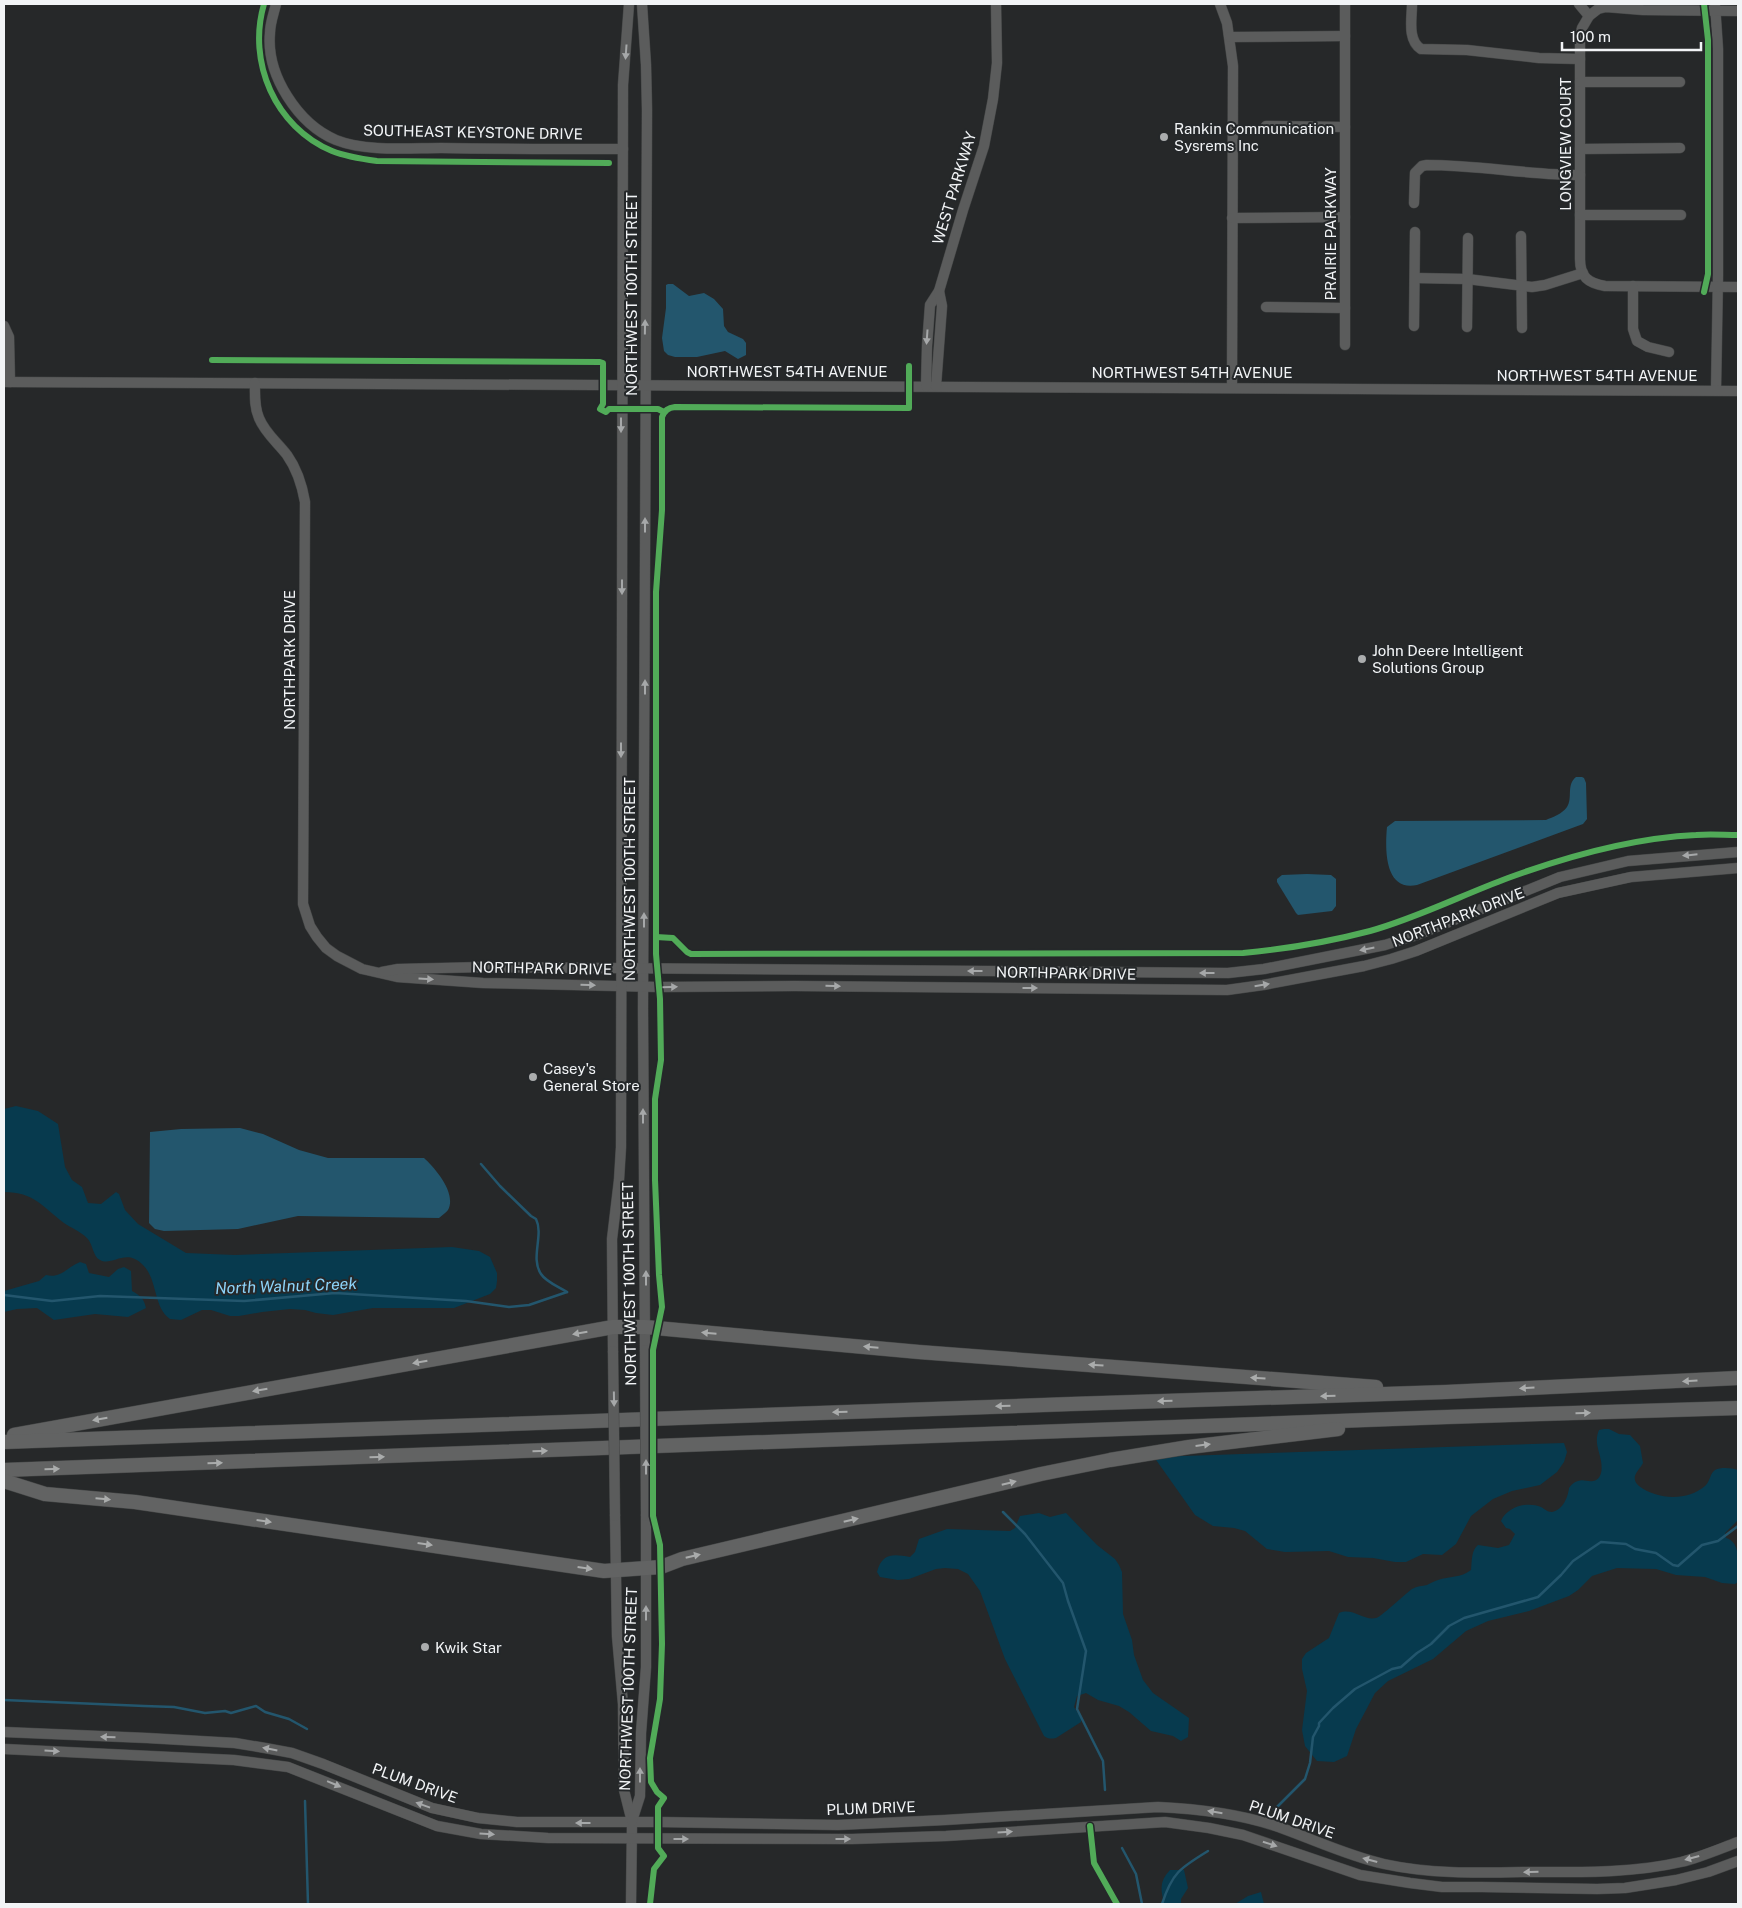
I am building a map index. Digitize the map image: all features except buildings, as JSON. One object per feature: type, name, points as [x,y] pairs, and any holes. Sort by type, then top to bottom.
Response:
[{"type":"highway","points":[[4,1437],[612,1327],[645,1327],[929,1352],[1446,1392]]},
{"type":"highway","points":[[4,1442],[1042,1404],[1446,1392],[1738,1378]]},
{"type":"highway","points":[[4,1470],[1738,1408]]},
{"type":"highway","points":[[4,1481],[45,1494],[134,1502],[604,1571],[661,1567],[682,1559],[1041,1474],[1110,1460],[1189,1447],[1446,1417]]},
{"type":"street","name":"SOUTHEAST KEYSTONE DRIVE","points":[[276,4],[270,33],[270,44],[276,72],[289,101],[314,126],[334,140],[354,146],[397,148],[623,149]]},
{"type":"street","name":"NORTHWEST 100TH STREET","points":[[629,4],[623,85],[621,1160],[612,1240],[612,1327],[617,1636],[623,1704],[624,1790],[632,1822]]},
{"type":"street","name":"NORTHWEST 100TH STREET","points":[[632,1822],[640,1796],[641,1733],[646,1666],[646,1241],[643,1186],[646,92],[642,4]]},
{"type":"street","name":"WEST PARKWAY","points":[[931,386],[926,346],[930,305],[939,291],[984,146],[996,63],[996,4]]},
{"type":"street","points":[[1220,4],[1230,37],[1232,66],[1232,387]]},
{"type":"street","name":"PRAIRIE PARKWAY","points":[[1345,4],[1345,345]]},
{"type":"street","name":"LONGVIEW COURT","points":[[1412,4],[1412,37],[1416,46],[1421,49],[1467,50],[1539,58],[1580,59]]},
{"type":"street","points":[[1579,4],[1589,16],[1598,9],[1606,7],[1643,10],[1716,7],[1738,11]]},
{"type":"street","points":[[1716,7],[1718,49],[1716,390]]},
{"type":"street","name":"LONGVIEW COURT","points":[[1582,274],[1580,259],[1580,59],[1582,28],[1589,16]]},
{"type":"street","points":[[1230,37],[1345,36]]},
{"type":"street","name":"LONGVIEW COURT","points":[[1580,82],[1680,82]]},
{"type":"street","points":[[1266,126],[1345,127]]},
{"type":"street","name":"LONGVIEW COURT","points":[[1580,149],[1680,148]]},
{"type":"street","name":"LONGVIEW COURT","points":[[1414,203],[1415,173],[1422,166],[1427,165],[1471,166],[1529,173],[1580,175]]},
{"type":"street","name":"LONGVIEW COURT","points":[[1580,215],[1682,215]]},
{"type":"street","points":[[1232,218],[1345,217]]},
{"type":"street","points":[[1414,326],[1416,232]]},
{"type":"street","points":[[1521,236],[1522,328]]},
{"type":"street","points":[[1467,326],[1468,238]]},
{"type":"street","points":[[1415,278],[1467,279],[1522,286],[1545,285],[1582,274],[1593,284],[1605,286],[1738,287]]},
{"type":"street","points":[[1633,286],[1633,329],[1637,341],[1648,347],[1668,352]]},
{"type":"street","points":[[1266,307],[1345,308]]},
{"type":"street","points":[[4,326],[9,337],[7,382]]},
{"type":"street","name":"NORTHWEST 54TH AVENUE","points":[[7,382],[1738,391]]},
{"type":"street","name":"NORTHPARK DRIVE","points":[[255,383],[256,408],[259,418],[271,438],[288,457],[302,486],[305,502],[303,904],[310,926],[326,948],[349,964],[397,977],[483,983],[1227,990],[1364,966],[1416,951],[1558,893],[1631,877],[1738,868]]},
{"type":"street","name":"NORTHPARK DRIVE","points":[[378,972],[398,969],[474,967],[644,970],[1237,972],[1264,969],[1385,945],[1418,935],[1560,877],[1628,861],[1738,852]]},
{"type":"street","points":[[1628,861],[1631,877]]},
{"type":"street","points":[[876,986],[877,970]]},
{"type":"street","points":[[1140,989],[1141,972]]},
{"type":"street","name":"PLUM DRIVE","points":[[4,1732],[235,1743],[292,1753],[345,1772],[432,1808],[478,1818],[517,1822],[838,1825],[1158,1807],[1185,1808],[1232,1815],[1261,1822],[1336,1850],[1385,1864],[1438,1872],[1489,1873],[1632,1870],[1681,1862],[1738,1842]]},
{"type":"street","name":"PLUM DRIVE","points":[[4,1749],[262,1763],[296,1770],[437,1826],[490,1835],[548,1838],[868,1839],[1165,1822],[1209,1828],[1243,1836],[1340,1869],[1377,1878],[1442,1886],[1481,1888],[1625,1888],[1676,1880],[1708,1872],[1738,1861]]},
{"type":"street","points":[[631,1904],[632,1822]]},
{"type":"shaded area","points":[[673,284],[689,296],[704,293],[714,299],[723,309],[724,326],[728,332],[743,339],[746,343],[746,355],[738,359],[725,351],[697,357],[675,357],[668,355],[664,351],[662,338],[666,308],[666,285]]},
{"type":"shaded area","points":[[1576,777],[1584,778],[1586,783],[1587,819],[1583,824],[1417,885],[1406,885],[1398,882],[1392,875],[1387,856],[1386,836],[1387,827],[1395,821],[1546,820],[1567,807],[1570,800],[1571,784]]},
{"type":"shaded area","points":[[1282,875],[1331,875],[1336,879],[1336,906],[1332,911],[1298,915],[1277,882],[1277,879]]},
{"type":"shaded area","points":[[16,1106],[38,1111],[58,1124],[65,1167],[72,1180],[82,1187],[88,1203],[101,1204],[116,1192],[119,1194],[125,1210],[138,1224],[186,1253],[235,1255],[452,1247],[479,1251],[490,1257],[497,1273],[496,1288],[490,1294],[454,1308],[373,1308],[333,1315],[290,1309],[239,1316],[202,1310],[181,1320],[170,1319],[161,1308],[148,1271],[137,1260],[125,1257],[109,1261],[100,1260],[87,1238],[81,1233],[64,1223],[31,1198],[4,1192],[4,1109]]},
{"type":"shaded area","points":[[240,1128],[263,1134],[299,1150],[328,1158],[424,1158],[444,1181],[450,1196],[448,1210],[439,1218],[298,1216],[238,1229],[164,1231],[155,1229],[149,1223],[150,1132],[181,1129]]},
{"type":"shaded area","points":[[80,1262],[86,1264],[89,1273],[109,1277],[118,1269],[124,1267],[131,1271],[132,1291],[142,1298],[146,1308],[128,1317],[95,1314],[54,1320],[37,1308],[4,1312],[4,1291],[39,1281],[46,1275],[60,1274]]},
{"type":"shaded area","points":[[1604,1429],[1630,1435],[1640,1446],[1643,1463],[1636,1474],[1635,1480],[1646,1491],[1655,1494],[1672,1497],[1690,1494],[1705,1486],[1715,1470],[1726,1468],[1738,1470],[1738,1520],[1725,1533],[1726,1538],[1731,1540],[1737,1550],[1738,1582],[1735,1584],[1722,1583],[1705,1577],[1676,1575],[1656,1569],[1617,1568],[1592,1576],[1569,1596],[1529,1611],[1488,1621],[1466,1631],[1433,1659],[1388,1681],[1375,1693],[1356,1729],[1347,1756],[1334,1762],[1317,1761],[1305,1746],[1302,1730],[1307,1691],[1302,1669],[1302,1659],[1306,1653],[1329,1638],[1339,1613],[1349,1612],[1367,1618],[1376,1618],[1414,1588],[1471,1570],[1473,1553],[1478,1545],[1498,1548],[1509,1545],[1515,1534],[1506,1528],[1501,1521],[1508,1512],[1524,1505],[1536,1505],[1550,1512],[1556,1511],[1564,1503],[1569,1488],[1573,1484],[1580,1480],[1593,1481],[1599,1478],[1602,1466],[1597,1438],[1599,1430]]},
{"type":"shaded area","points":[[1564,1443],[1567,1452],[1564,1462],[1557,1472],[1540,1485],[1512,1491],[1493,1499],[1471,1516],[1456,1544],[1442,1555],[1423,1554],[1406,1562],[1348,1557],[1329,1551],[1285,1552],[1267,1549],[1245,1531],[1213,1526],[1195,1515],[1154,1457]]},
{"type":"shaded area","points":[[1039,1513],[1050,1517],[1066,1513],[1119,1565],[1122,1572],[1123,1614],[1143,1680],[1153,1693],[1189,1718],[1188,1737],[1181,1741],[1173,1736],[1151,1731],[1119,1706],[1098,1700],[1086,1693],[1077,1696],[1074,1707],[1081,1718],[1081,1722],[1056,1738],[1045,1737],[1005,1659],[980,1591],[968,1574],[958,1569],[945,1568],[936,1569],[909,1579],[898,1580],[880,1577],[877,1572],[882,1561],[889,1556],[910,1557],[915,1552],[919,1539],[947,1529],[1010,1531],[1015,1528],[1020,1516]]},
{"type":"shaded area","points":[[1170,1870],[1184,1870],[1188,1888],[1181,1899],[1181,1904],[1164,1904],[1162,1882]]},
{"type":"shaded area","points":[[1261,1892],[1264,1904],[1235,1904],[1248,1896]]},
{"type":"waterway","points":[[481,1164],[500,1186],[536,1219],[539,1232],[538,1268],[546,1279],[567,1292]]},
{"type":"waterway","name":"North Walnut Creek","points":[[4,1295],[52,1301],[100,1296],[244,1301],[335,1293],[466,1301],[509,1307],[529,1305],[567,1292]]},
{"type":"waterway","name":"North Walnut Creek","points":[[1003,1512],[1025,1534],[1063,1583],[1086,1651],[1077,1709],[1103,1761],[1105,1790]]},
{"type":"waterway","points":[[1274,1810],[1305,1779],[1310,1763],[1313,1737],[1319,1723],[1333,1708],[1355,1689],[1392,1669],[1401,1667],[1431,1644],[1449,1626],[1464,1618],[1538,1597],[1573,1561],[1601,1542],[1626,1544],[1635,1549],[1656,1553],[1673,1565],[1678,1566],[1702,1545],[1718,1541],[1738,1526]]},
{"type":"waterway","points":[[4,1700],[174,1707],[205,1713],[225,1711],[231,1713],[256,1706],[265,1712],[289,1719],[307,1729]]},
{"type":"waterway","points":[[305,1801],[308,1904]]},
{"type":"waterway","name":"North Walnut Creek","points":[[1122,1848],[1136,1874],[1142,1904]]},
{"type":"waterway","points":[[1162,1904],[1169,1885],[1178,1872],[1208,1851]]},
{"type":"cycle path","points":[[264,4],[259,48],[263,70],[270,90],[281,109],[295,126],[312,140],[332,151],[377,161],[609,163]]},
{"type":"cycle path","points":[[1704,4],[1708,40],[1708,274],[1704,292]]},
{"type":"cycle path","points":[[212,360],[600,362],[603,363],[603,404],[600,409],[606,412],[609,409],[658,409],[664,412]]},
{"type":"cycle path","points":[[650,1904],[654,1869],[664,1856],[658,1848],[658,1807],[664,1798],[657,1792],[651,1782],[650,1758],[660,1699],[662,1644],[660,1545],[653,1516],[653,1350],[662,1307],[655,1180],[655,1099],[661,1060],[660,999],[656,954],[656,592],[662,510],[662,417],[667,410],[675,407],[909,408],[909,366]]},
{"type":"cycle path","points":[[656,937],[673,938],[691,954],[1243,953],[1307,945],[1388,926],[1531,870],[1600,849],[1672,837],[1738,835]]},
{"type":"cycle path","points":[[1090,1826],[1094,1863],[1117,1904]]},
{"type":"place","name":"Rankin Communication Sysrems Inc","points":[[1164,137]]},
{"type":"place","name":"John Deere Intelligent Solutions Group","points":[[1362,659]]},
{"type":"place","name":"Casey's General Store","points":[[533,1077]]},
{"type":"place","name":"Kwik Star","points":[[425,1647]]}]
